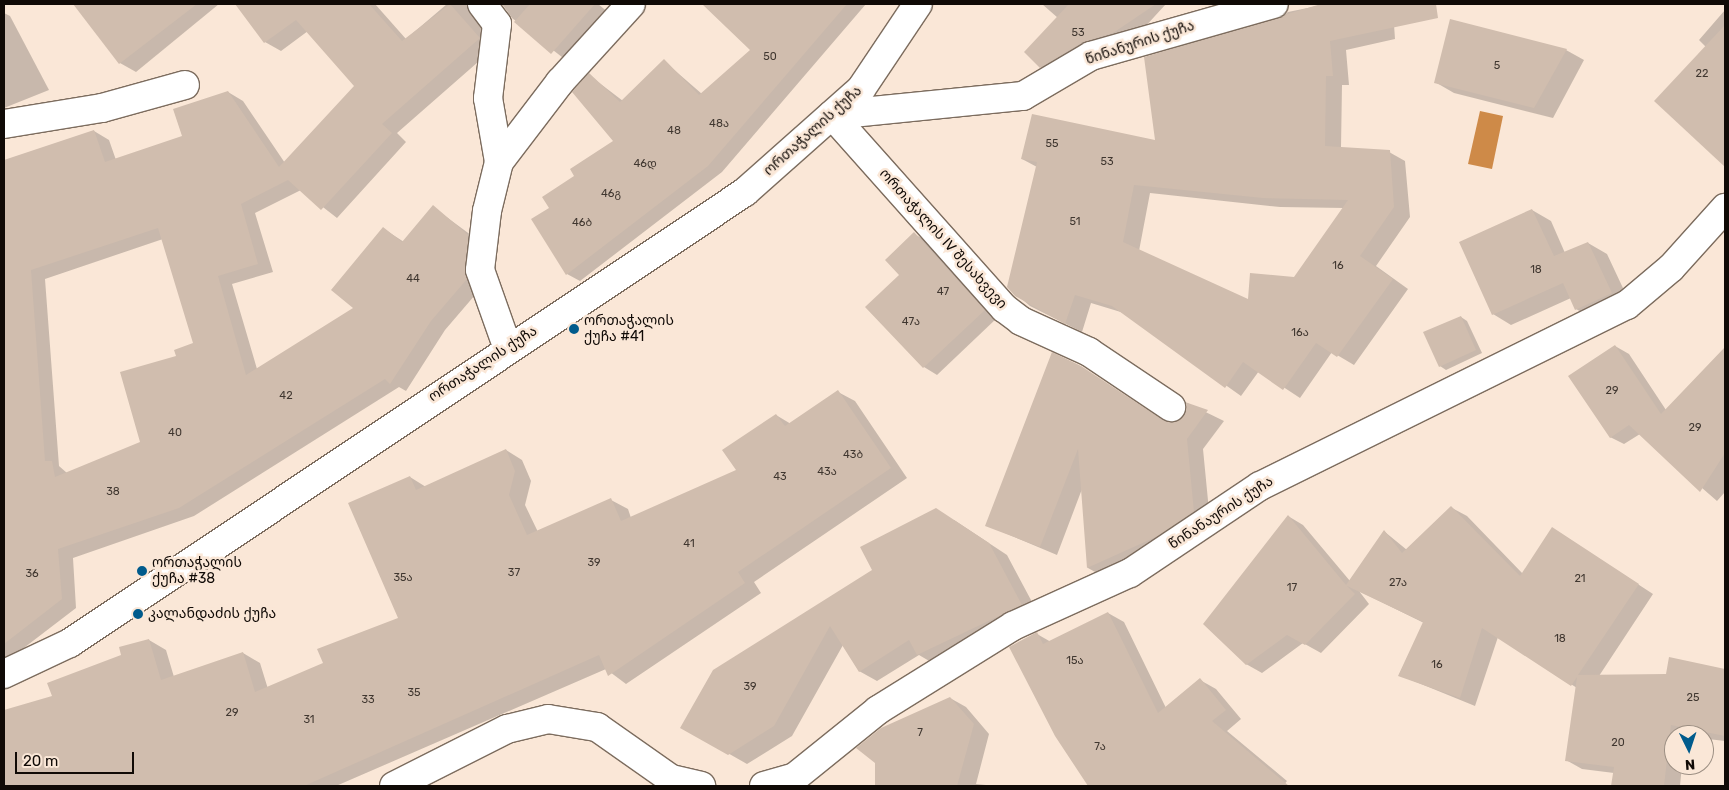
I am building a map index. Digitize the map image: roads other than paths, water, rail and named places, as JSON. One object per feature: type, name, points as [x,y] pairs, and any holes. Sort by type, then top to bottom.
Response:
[{"type":"street","points":[[482,4],[497,24],[488,98],[499,162],[487,211],[480,270],[508,349]]},
{"type":"street","points":[[499,162],[560,82],[630,4]]},
{"type":"street","name":"ორთაჭალის ქუჩა","points":[[4,674],[70,644],[508,349],[746,192],[861,90],[918,4]]},
{"type":"street","name":"წინანურის ქუჩა","points":[[832,114],[1023,96],[1092,56],[1274,4]]},
{"type":"street","points":[[4,124],[102,108],[185,85]]},
{"type":"street","name":"ორთაჭალის IV შესახვევი","points":[[832,114],[1004,308],[1021,321],[1088,352],[1171,407]]},
{"type":"street","name":"წინანაურის ქუჩა","points":[[764,786],[795,777],[878,710],[1013,626],[1130,573],[1260,486],[1627,305],[1671,268],[1725,208]]},
{"type":"street","points":[[394,786],[507,729],[548,719],[597,726],[671,779],[701,786]]},
{"type":"place","name":"ორთაჭალის ქუჩა #41","points":[[574,329]]},
{"type":"place","name":"ორთაჭალის ქუჩა #38","points":[[142,571]]},
{"type":"place","name":"კალანდაძის ქუჩა","points":[[138,614]]}]
